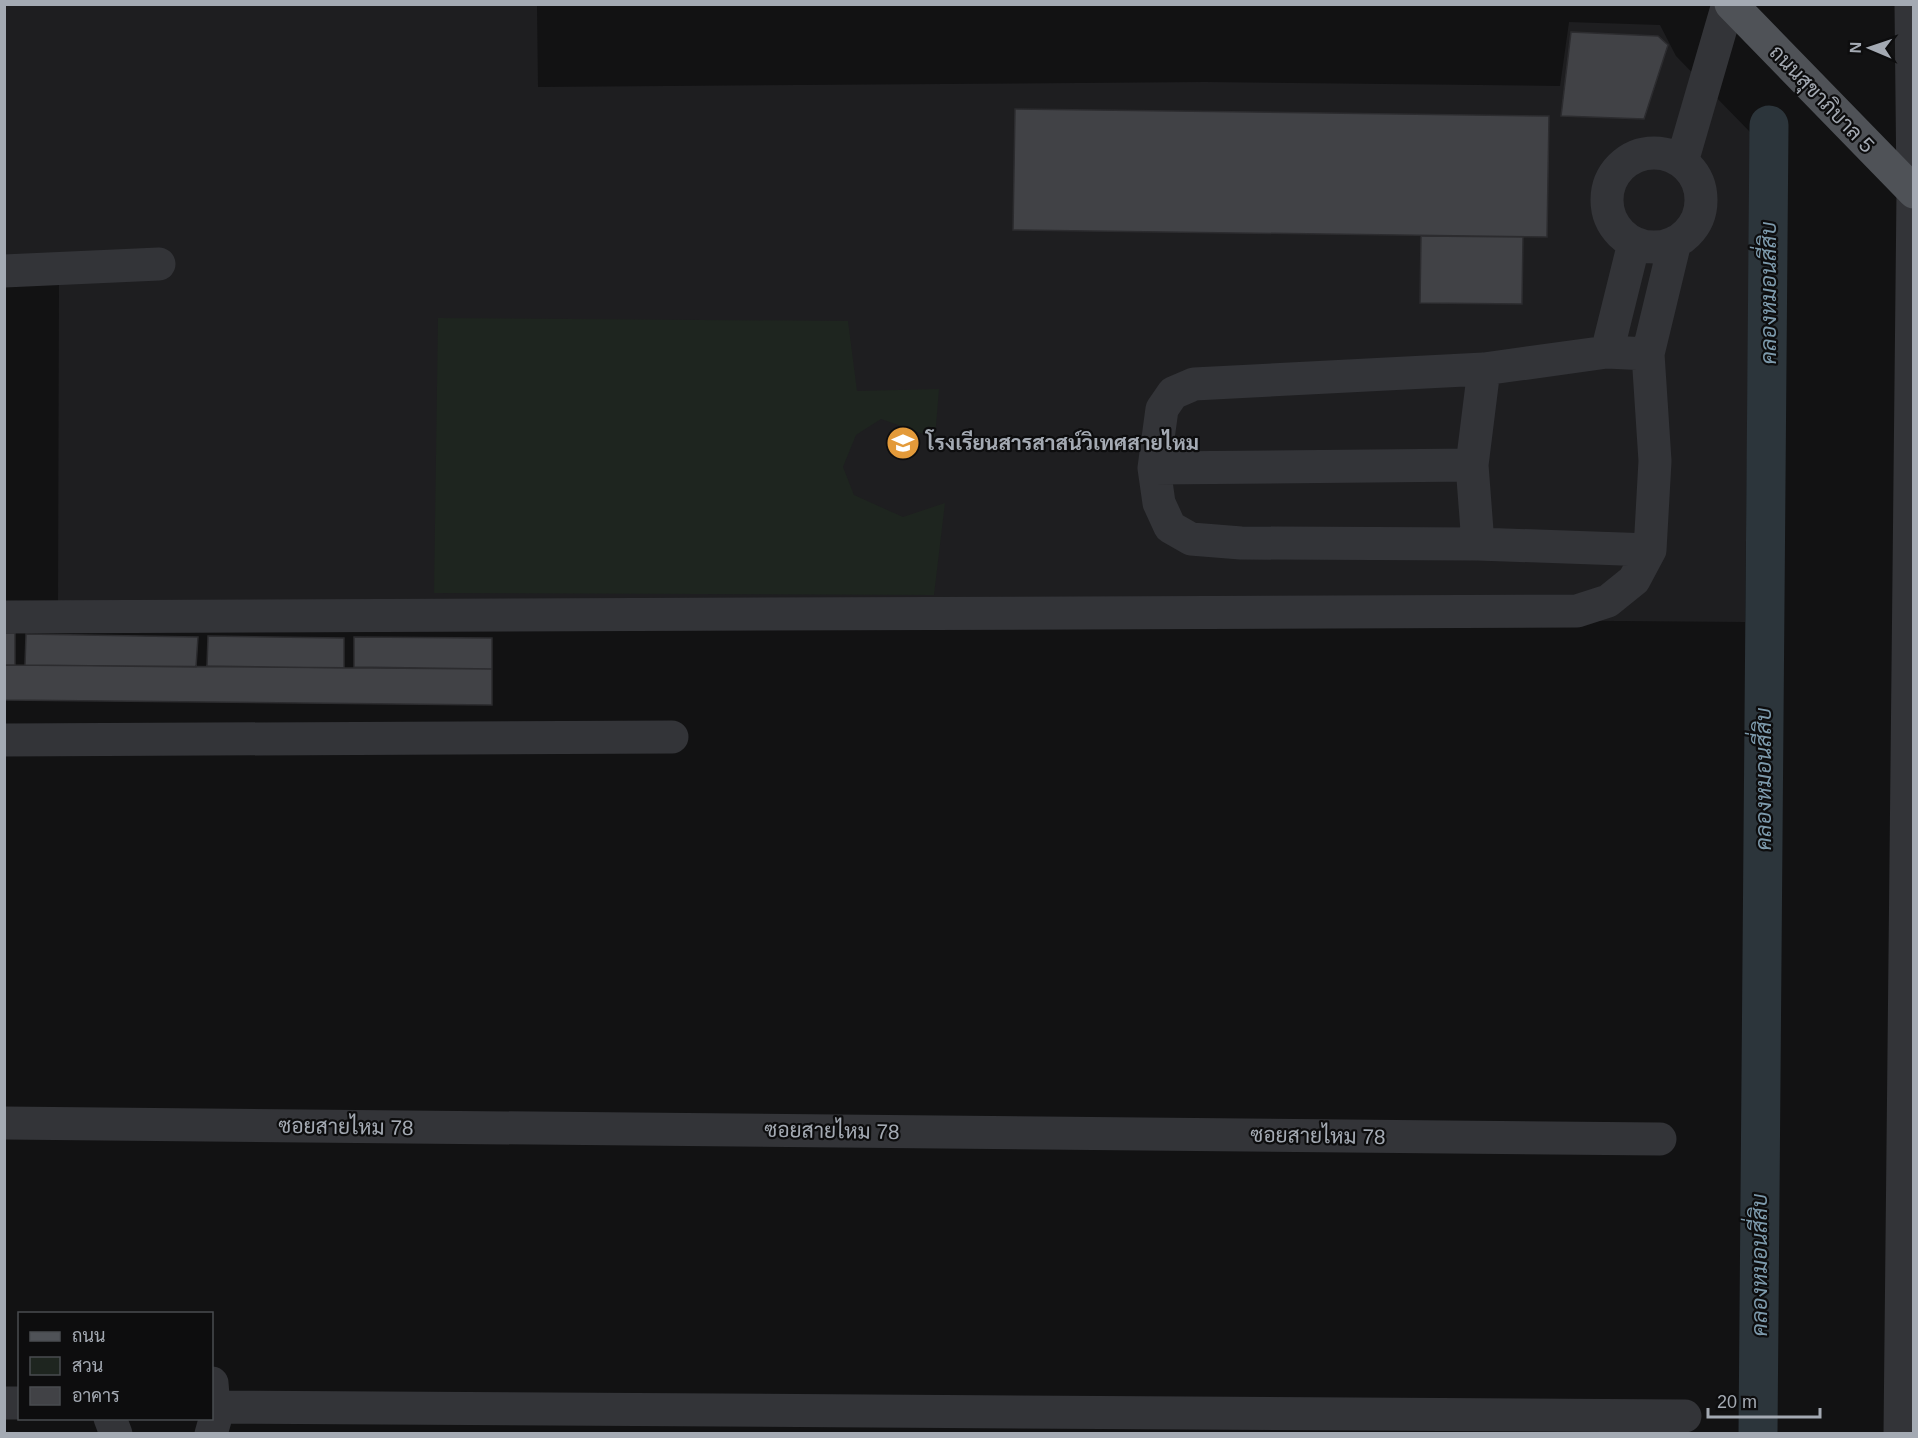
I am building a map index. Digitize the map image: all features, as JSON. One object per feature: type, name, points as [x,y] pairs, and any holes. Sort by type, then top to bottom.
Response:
[{"type":"main road","name":"ถนนสุขาภิบาล 5","points":[[1735,10],[1913,192]]},
{"type":"street","points":[[1900,1434],[1913,192],[1911,4]]},
{"type":"street","points":[[1682,162],[1735,10]]},
{"type":"street","points":[[1653,153],[1668,155],[1682,162],[1693,173],[1699,188],[1701,204],[1697,219],[1688,232],[1676,242],[1662,246],[1634,243],[1621,234],[1612,221],[1607,206],[1608,190],[1613,176],[1624,163],[1637,156],[1653,153]]},
{"type":"street","points":[[4,617],[1577,611],[1608,601],[1634,580],[1650,550],[1655,461],[1648,354],[1676,242]]},
{"type":"street","points":[[1607,352],[1634,243]]},
{"type":"street","points":[[4,271],[159,264]]},
{"type":"street","points":[[1648,354],[1607,352],[1484,369],[1194,384],[1173,393],[1162,409],[1154,468],[1159,503],[1170,527],[1191,539],[1241,543],[1478,544],[1650,550]]},
{"type":"street","points":[[1478,544],[1472,465],[1484,369]]},
{"type":"street","points":[[1154,468],[1472,465]]},
{"type":"street","points":[[4,740],[672,737]]},
{"type":"street","name":"ซอยสายไหม 78","points":[[4,1123],[1660,1139]]},
{"type":"street","points":[[213,1408],[1685,1416]]},
{"type":"street","points":[[110,1420],[116,1434]]},
{"type":"shaded area","name":"โรงเรียนสารสาสน์วิเทศสายไหม","points":[[4,5],[537,5],[538,87],[1205,82],[1560,86],[1569,22],[1660,25],[1676,56],[1751,133],[1745,622],[58,608],[59,276],[5,278]]},
{"type":"green space","points":[[438,318],[848,321],[857,391],[939,389],[935,438],[881,419],[856,435],[843,467],[854,495],[903,517],[945,503],[934,595],[434,593]]},
{"type":"building","points":[[1571,32],[1658,36],[1668,45],[1644,119],[1561,116]]},
{"type":"building","points":[[1015,109],[1549,116],[1547,237],[1013,230]]},
{"type":"building","points":[[1421,236],[1523,237],[1522,304],[1420,303]]},
{"type":"building","points":[[4,633],[15,633],[15,665],[4,665]]},
{"type":"building","points":[[26,634],[198,637],[196,667],[25,665]]},
{"type":"building","points":[[208,636],[344,638],[344,668],[207,666]]},
{"type":"building","points":[[354,637],[492,638],[492,669],[354,667]]},
{"type":"building","points":[[4,665],[492,669],[492,705],[4,700]]},
{"type":"waterway","name":"คลองหมอนสี่สิบ","points":[[1758,1434],[1769,125]]},
{"type":"place","name":"โรงเรียนสารสาสน์วิเทศสายไหม","points":[[903,443]]}]
